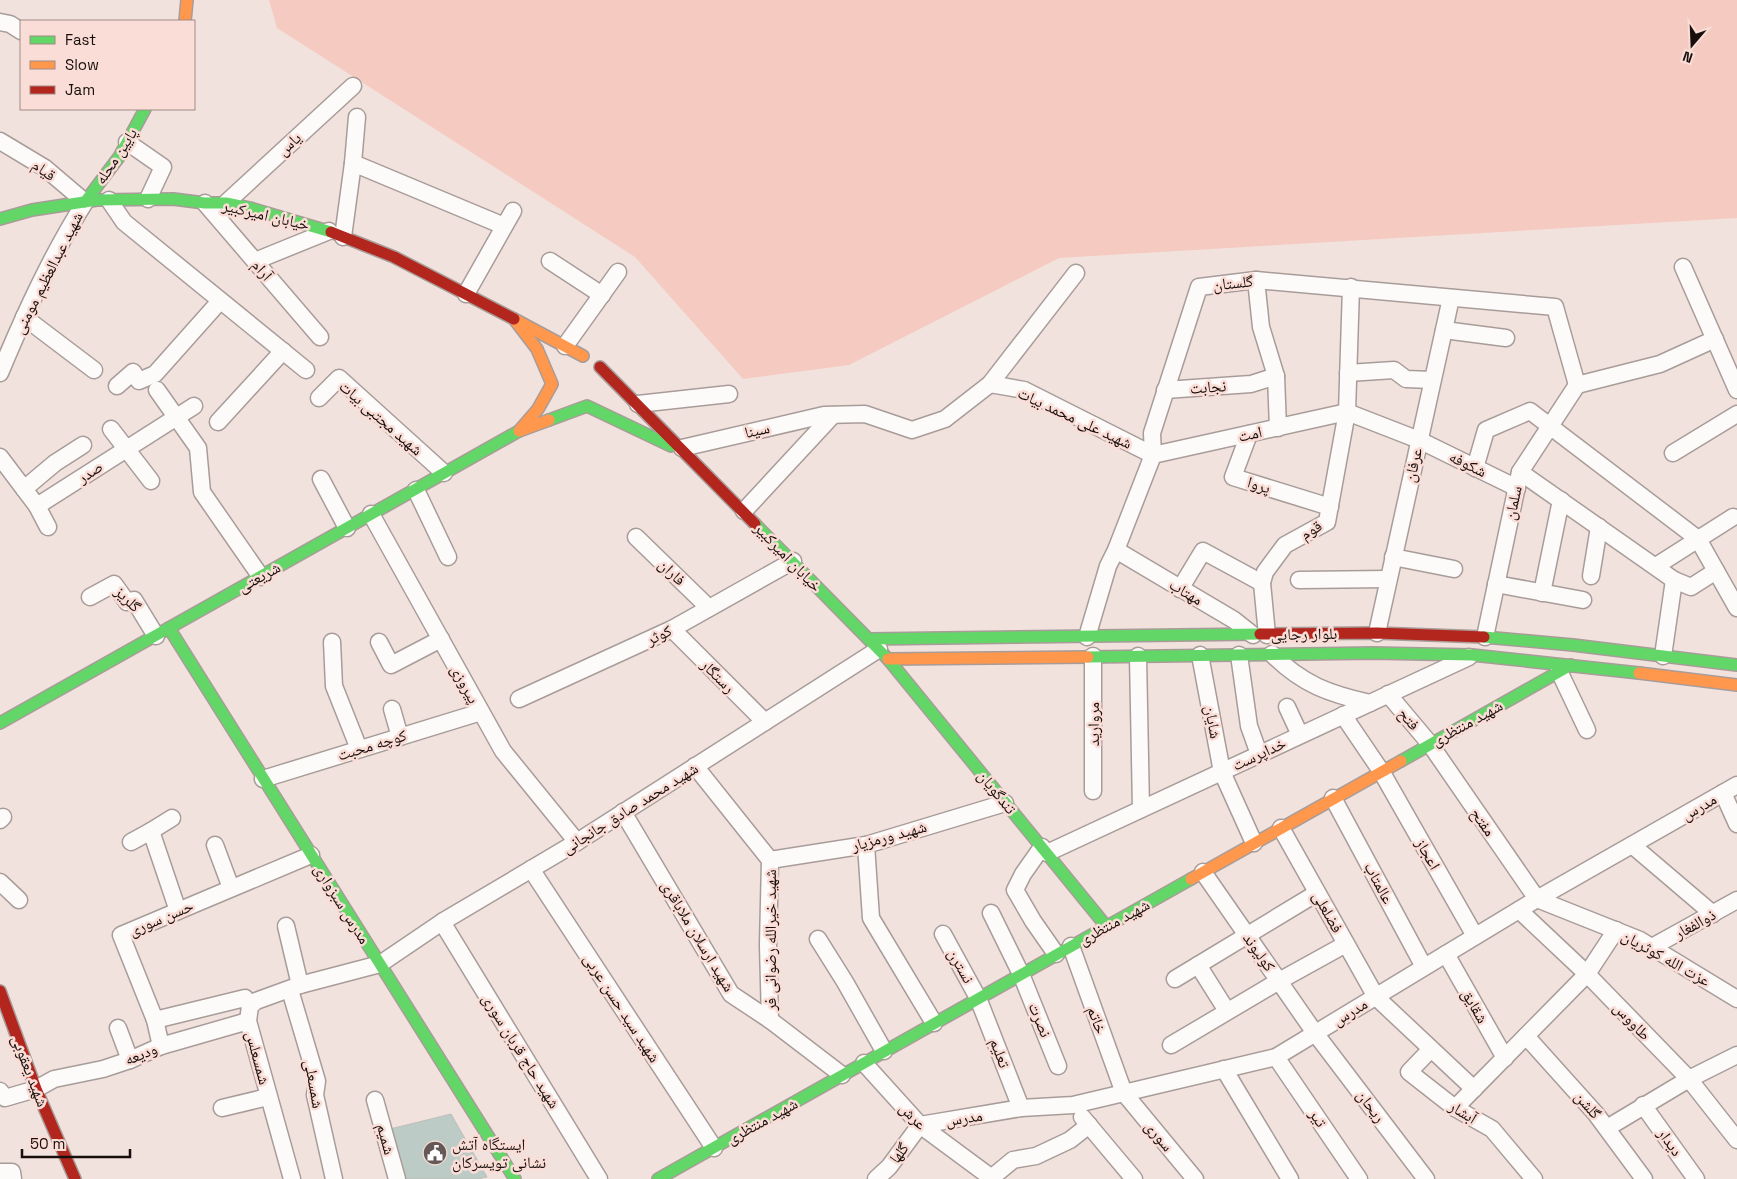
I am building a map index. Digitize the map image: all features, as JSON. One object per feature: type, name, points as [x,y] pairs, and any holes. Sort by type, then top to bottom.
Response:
[{"type":"main road","points":[[185,20],[187,0]]},
{"type":"main road","name":"پایین محله","points":[[85,202],[119,157],[144,110]]},
{"type":"main road","name":"خیابان امیرکبیر","points":[[0,219],[32,210],[110,200],[173,199],[205,203],[226,203],[250,208],[336,234],[394,257],[514,319],[562,357],[583,356],[595,361],[879,649]]},
{"type":"main road","points":[[514,319],[537,349],[559,399],[574,407],[587,406],[685,452]]},
{"type":"main road","points":[[519,432],[534,418],[545,402],[555,370],[562,357]]},
{"type":"main road","points":[[600,366],[603,372],[604,386]]},
{"type":"main road","points":[[519,432],[587,406],[598,398]]},
{"type":"main road","name":"شریعتی","points":[[0,724],[519,432]]},
{"type":"main road","name":"مدرس سبزواری","points":[[162,632],[263,779],[515,1179]]},
{"type":"main road","name":"بلوار رجایی","points":[[879,649],[1087,637],[1377,633],[1484,637],[1663,656],[1737,666]]},
{"type":"main road","points":[[1407,654],[1408,634]]},
{"type":"main road","name":"بلوار رجایی","points":[[879,649],[1093,656],[1272,654],[1472,655],[1565,668],[1737,685]]},
{"type":"main road","name":"تندگویان","points":[[879,649],[1106,926]]},
{"type":"main road","name":"شهید منتظری","points":[[658,1179],[1565,668]]},
{"type":"main road","name":"شهید یعقوبی","points":[[0,990],[36,1089],[75,1179]]},
{"type":"street","points":[[0,22],[10,24],[20,30]]},
{"type":"street","name":"یاس","points":[[226,203],[353,86]]},
{"type":"street","points":[[255,261],[336,234],[353,163],[357,116]]},
{"type":"street","name":"قیام","points":[[0,142],[44,168],[85,202]]},
{"type":"street","points":[[127,142],[163,167],[148,199]]},
{"type":"street","points":[[353,163],[504,226]]},
{"type":"street","points":[[110,200],[124,222],[306,370]]},
{"type":"street","name":"شهید عبدالعظیم مومنی","points":[[0,372],[61,240],[85,202]]},
{"type":"street","name":"آرام","points":[[205,203],[320,337]]},
{"type":"street","points":[[466,294],[513,211]]},
{"type":"street","points":[[550,261],[602,295]]},
{"type":"street","points":[[1683,267],[1737,390]]},
{"type":"street","points":[[562,357],[618,272]]},
{"type":"street","points":[[744,511],[833,415],[865,414],[912,430],[945,419],[990,384],[1076,273]]},
{"type":"street","points":[[1256,280],[1261,327],[1276,376],[1278,428]]},
{"type":"street","name":"گلستان","points":[[1087,637],[1108,566],[1153,455],[1152,433],[1199,287],[1256,280],[1351,287],[1554,307],[1577,385]]},
{"type":"street","points":[[1351,287],[1346,412],[1419,440]]},
{"type":"street","name":"عرفان","points":[[1377,633],[1392,557],[1451,298]]},
{"type":"street","points":[[117,386],[133,372],[139,380],[154,374],[220,301]]},
{"type":"street","points":[[24,317],[94,370]]},
{"type":"street","points":[[1444,330],[1506,338]]},
{"type":"street","points":[[1577,385],[1660,364],[1714,339]]},
{"type":"street","points":[[218,422],[283,351]]},
{"type":"street","points":[[1348,374],[1394,370],[1406,379],[1432,380]]},
{"type":"street","name":"نجابت","points":[[1165,390],[1251,384],[1276,376]]},
{"type":"street","name":"شهید مجتبی بیات","points":[[319,398],[339,378],[444,474]]},
{"type":"street","name":"شهید علی محمد بیات","points":[[990,384],[1024,390],[1153,455]]},
{"type":"street","name":"سلمان","points":[[1484,637],[1518,480],[1577,385]]},
{"type":"street","points":[[157,390],[198,448],[202,492],[261,577]]},
{"type":"street","points":[[638,404],[729,394]]},
{"type":"street","name":"صدر","points":[[37,506],[194,406]]},
{"type":"street","points":[[1475,468],[1486,430],[1530,410],[1698,539],[1737,608]]},
{"type":"street","name":"امت","points":[[1153,455],[1346,412]]},
{"type":"street","name":"قوم","points":[[1262,582],[1265,572],[1285,545],[1327,522],[1346,412]]},
{"type":"street","points":[[1673,453],[1737,414]]},
{"type":"street","name":"سینا","points":[[685,452],[824,415],[833,415]]},
{"type":"street","points":[[111,429],[151,481]]},
{"type":"street","name":"پروا","points":[[1249,434],[1233,477],[1330,507]]},
{"type":"street","name":"شکوفه","points":[[1419,440],[1475,468],[1518,480],[1561,500],[1674,580]]},
{"type":"street","points":[[24,489],[83,444]]},
{"type":"street","points":[[0,457],[37,506],[48,527]]},
{"type":"street","points":[[321,479],[347,528]]},
{"type":"street","points":[[416,490],[448,557]]},
{"type":"street","points":[[1542,593],[1561,500]]},
{"type":"street","name":"پیروزی","points":[[371,514],[503,751],[577,842]]},
{"type":"street","points":[[1656,566],[1733,517]]},
{"type":"street","points":[[1591,576],[1600,527]]},
{"type":"street","name":"فاران","points":[[636,537],[709,608]]},
{"type":"street","name":"مهتاب","points":[[1116,550],[1260,635]]},
{"type":"street","points":[[1180,589],[1203,551],[1262,582],[1260,635]]},
{"type":"street","points":[[1392,557],[1454,569]]},
{"type":"street","name":"کوثر","points":[[520,699],[672,629],[793,562]]},
{"type":"street","points":[[1663,656],[1674,580],[1691,587],[1716,571]]},
{"type":"street","points":[[1299,580],[1388,578]]},
{"type":"street","name":"گلریز","points":[[90,597],[114,584],[127,602],[134,600],[162,632]]},
{"type":"street","points":[[1496,584],[1583,600]]},
{"type":"street","name":"رستگار","points":[[672,629],[765,722]]},
{"type":"street","points":[[378,642],[390,665],[441,639]]},
{"type":"street","points":[[332,642],[334,686],[359,749]]},
{"type":"street","name":"شهید محمد صادق جانجانی","points":[[380,964],[442,922],[577,842],[879,649]]},
{"type":"street","points":[[1272,654],[1288,670],[1314,686],[1338,696],[1370,703]]},
{"type":"street","name":"شایان","points":[[1200,655],[1222,772],[1254,843]]},
{"type":"street","points":[[1239,655],[1249,726],[1260,754]]},
{"type":"street","name":"خداپرست","points":[[1044,850],[1141,809],[1472,655]]},
{"type":"street","name":"مروارید","points":[[1093,656],[1093,791]]},
{"type":"street","points":[[1138,656],[1141,809]]},
{"type":"street","points":[[1565,668],[1587,730]]},
{"type":"street","name":"فتح","points":[[1388,694],[1430,744]]},
{"type":"street","points":[[1287,707],[1300,735]]},
{"type":"street","points":[[392,709],[400,737]]},
{"type":"street","name":"کوچه محبت","points":[[263,779],[481,712]]},
{"type":"street","name":"اعجاز","points":[[1343,715],[1381,771],[1475,936]]},
{"type":"street","name":"مفتح","points":[[1430,744],[1537,899]]},
{"type":"street","name":"شهید خیرالله رضوانی فر","points":[[695,766],[770,860],[768,945],[770,1020]]},
{"type":"street","name":"مدرس","points":[[920,1125],[1021,1108],[1073,1105],[1276,1057],[1537,899],[1737,785]]},
{"type":"street","points":[[1723,794],[1737,824]]},
{"type":"street","name":"عالمتاب","points":[[1333,798],[1424,967]]},
{"type":"street","name":"شهید ورمزیار","points":[[770,860],[866,845],[1005,803]]},
{"type":"street","name":"شهید ارسلان ملاباقری","points":[[623,812],[731,994],[770,1020],[842,1075]]},
{"type":"street","points":[[131,842],[172,818]]},
{"type":"street","name":"فضلعلی","points":[[1281,828],[1376,997],[1474,1089]]},
{"type":"street","points":[[151,831],[178,911]]},
{"type":"street","points":[[215,845],[231,888]]},
{"type":"street","points":[[866,845],[871,918],[934,1023]]},
{"type":"street","points":[[1632,845],[1713,914]]},
{"type":"street","points":[[1044,850],[1023,874],[1015,890],[1033,921],[1056,954]]},
{"type":"street","name":"حسن سوری","points":[[161,1046],[156,1020],[120,935],[311,855]]},
{"type":"street","name":"شهید سید حسن عربی","points":[[531,869],[714,1148]]},
{"type":"street","name":"کولیوند","points":[[1203,872],[1315,1033]]},
{"type":"street","points":[[0,882],[18,900]]},
{"type":"street","points":[[1176,979],[1317,893]]},
{"type":"street","name":"عزت الله کوثریان","points":[[1537,899],[1640,940],[1737,999]]},
{"type":"street","name":"ذوالفغار","points":[[1652,947],[1737,900]]},
{"type":"street","name":"طاووس","points":[[1519,910],[1587,974],[1688,1079],[1737,1140]]},
{"type":"street","points":[[991,913],[1021,974]]},
{"type":"street","name":"شهید حاج قربان سوری","points":[[442,922],[599,1179]]},
{"type":"street","name":"شمسعلی","points":[[286,926],[295,988],[317,1081],[315,1095],[334,1179]]},
{"type":"street","points":[[1456,1108],[1587,974],[1616,930]]},
{"type":"street","name":"نسترن","points":[[943,934],[978,998]]},
{"type":"street","points":[[818,939],[845,982],[884,1052]]},
{"type":"street","points":[[1171,1046],[1279,981],[1346,944]]},
{"type":"street","name":"خاتم","points":[[1071,946],[1124,1093]]},
{"type":"street","name":"شقایق","points":[[1446,954],[1505,1058]]},
{"type":"street","name":"ودیعه","points":[[0,1091],[5,1098],[36,1089],[54,1080],[103,1069],[130,1060],[161,1046],[249,1014],[256,1001],[380,964]]},
{"type":"street","points":[[1198,965],[1228,1012]]},
{"type":"street","name":"نصرت","points":[[1021,974],[1058,1066]]},
{"type":"street","points":[[156,1020],[245,998],[249,1014]]},
{"type":"street","name":"تعلیم","points":[[978,998],[1021,1108]]},
{"type":"street","name":"شمسعلس","points":[[249,1014],[268,1097],[292,1179]]},
{"type":"street","points":[[118,1028],[130,1060]]},
{"type":"street","name":"ریحان","points":[[1315,1033],[1426,1179]]},
{"type":"street","name":"گلشن","points":[[1526,1036],[1596,1114],[1644,1179]]},
{"type":"street","name":"آبشار","points":[[1431,1049],[1409,1072],[1456,1108],[1492,1129],[1534,1179]]},
{"type":"street","points":[[1607,1128],[1688,1079],[1737,1055]]},
{"type":"street","name":"تیر","points":[[1276,1057],[1359,1179]]},
{"type":"street","name":"عرش","points":[[864,1063],[920,1125],[992,1178]]},
{"type":"street","points":[[1224,1069],[1290,1179]]},
{"type":"street","name":"سوری","points":[[1124,1093],[1195,1179]]},
{"type":"street","points":[[222,1108],[268,1097]]},
{"type":"street","name":"شمیم","points":[[375,1100],[397,1179]]},
{"type":"street","points":[[1073,1105],[1134,1179]]},
{"type":"street","name":"دیدار","points":[[1643,1105],[1696,1179]]},
{"type":"street","name":"گلها","points":[[876,1179],[889,1167],[920,1125]]},
{"type":"street","points":[[992,1178],[1013,1160],[1036,1156],[1070,1140],[1089,1125]]},
{"type":"street","points":[[0,1172],[12,1172],[13,1179]]},
{"type":"shaded area","points":[[269,0],[1737,0],[1737,218],[1059,258],[849,365],[743,379],[635,257],[277,28]]},
{"type":"building","name":"ایستگاه آتش نشانی تویسرکان","points":[[451,1114],[487,1177],[478,1179],[406,1179],[390,1129]]},
{"type":"traffic: fast","points":[[85,202],[119,157],[144,110]]},
{"type":"traffic: fast","points":[[0,219],[32,210],[97,200],[173,199],[205,203],[226,203],[250,208],[331,232]]},
{"type":"traffic: fast","points":[[549,420],[587,406],[671,446]]},
{"type":"traffic: fast","points":[[0,723],[519,431]]},
{"type":"traffic: fast","points":[[755,524],[888,659],[1106,926]]},
{"type":"traffic: fast","points":[[169,628],[515,1179]]},
{"type":"traffic: fast","points":[[869,639],[1260,634]]},
{"type":"traffic: fast","points":[[1484,637],[1573,645],[1737,665]]},
{"type":"traffic: fast","points":[[1088,657],[1373,653],[1472,655],[1639,673]]},
{"type":"traffic: fast","points":[[1401,761],[1571,665]]},
{"type":"traffic: fast","points":[[658,1179],[1191,879]]},
{"type":"traffic: slow","points":[[185,20],[187,0]]},
{"type":"traffic: slow","points":[[549,420],[519,431],[538,409],[552,384],[537,349],[514,319],[583,356]]},
{"type":"traffic: slow","points":[[888,659],[1088,657]]},
{"type":"traffic: slow","points":[[1639,673],[1737,685]]},
{"type":"traffic: slow","points":[[1191,879],[1401,761]]},
{"type":"traffic: jam","points":[[331,232],[394,257],[514,319]]},
{"type":"traffic: jam","points":[[600,367],[755,524]]},
{"type":"traffic: jam","points":[[1260,634],[1377,633],[1484,637]]},
{"type":"traffic: jam","points":[[0,991],[36,1089],[75,1179]]},
{"type":"place","name":"ایستگاه آتش نشانی تویسرکان","points":[[435,1153]]}]
